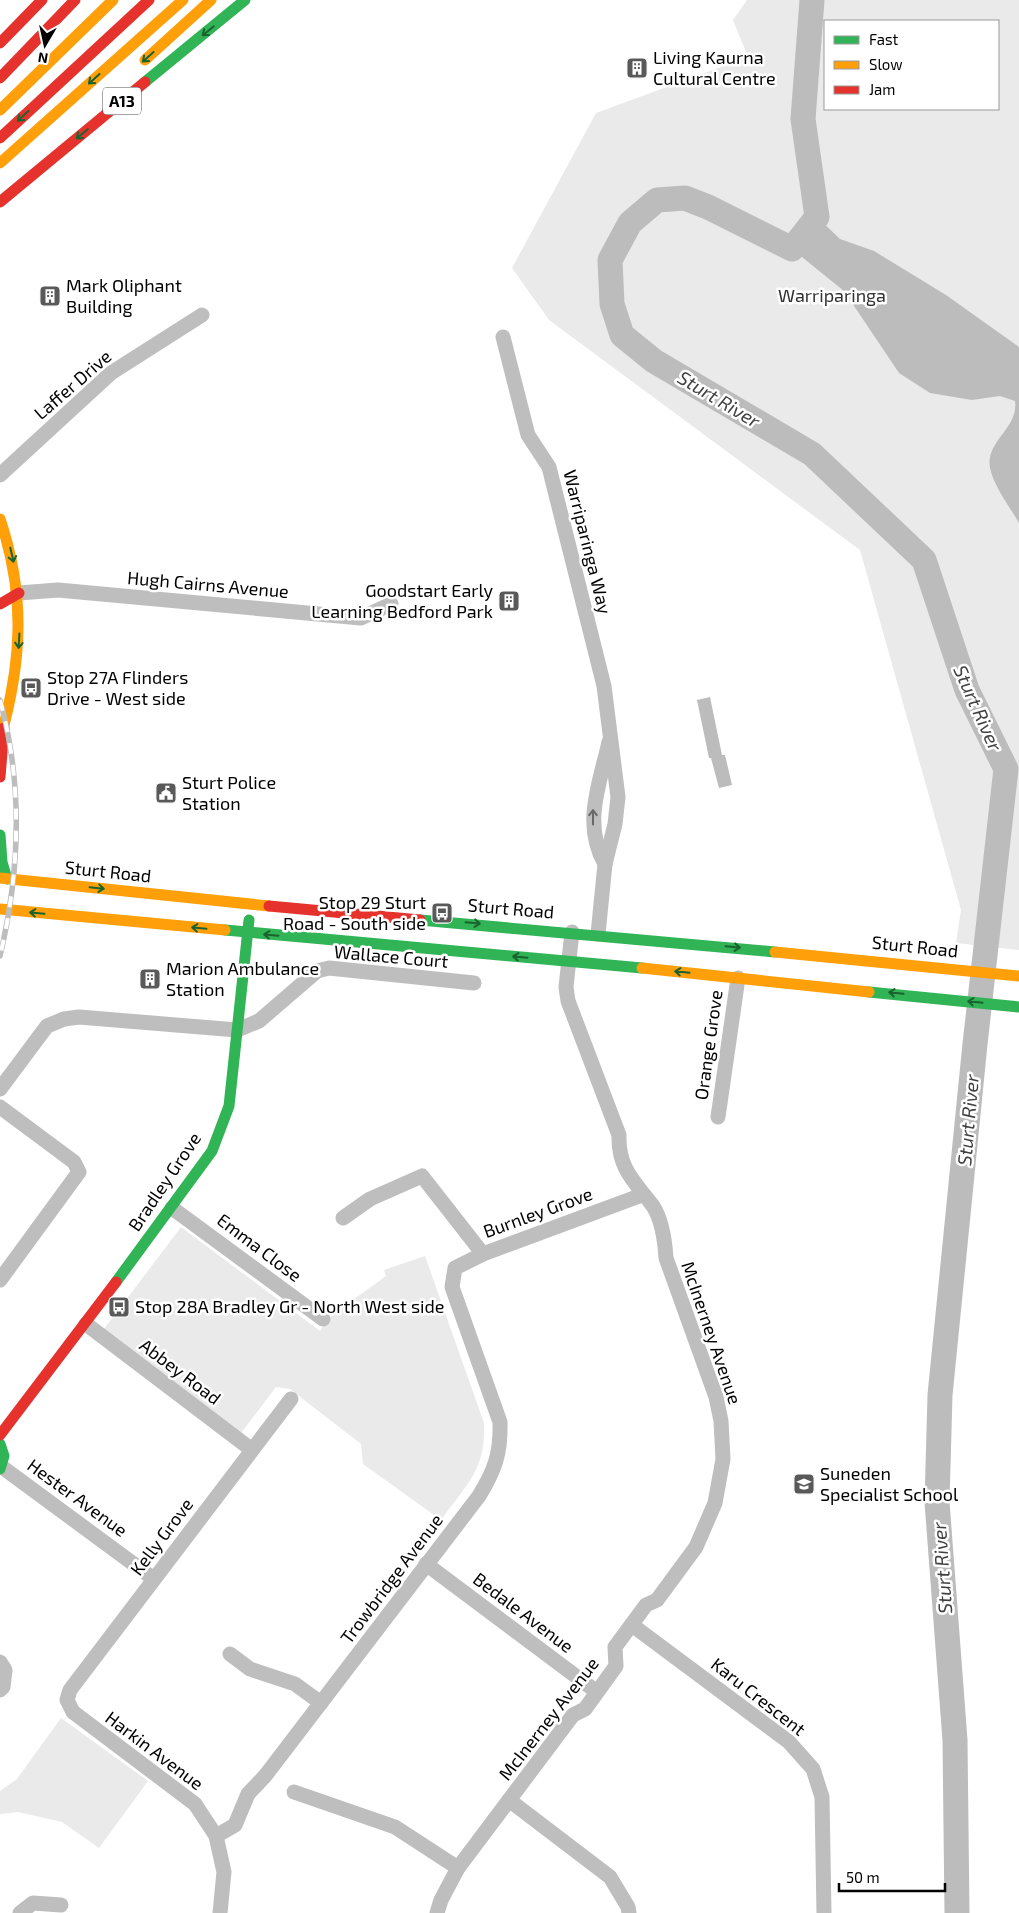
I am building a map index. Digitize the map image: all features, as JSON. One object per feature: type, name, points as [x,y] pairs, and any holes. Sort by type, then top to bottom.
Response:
[{"type":"main road","points":[[0,44],[42,0]]},
{"type":"main road","points":[[0,78],[75,0]]},
{"type":"main road","points":[[0,110],[113,0]]},
{"type":"main road","points":[[0,138],[149,0]]},
{"type":"main road","points":[[0,163],[183,0]]},
{"type":"main road","points":[[139,66],[211,0]]},
{"type":"main road","name":"A13","points":[[0,202],[245,0]]},
{"type":"main road","points":[[0,198],[74,125]]},
{"type":"main road","points":[[0,519],[12,556],[19,593],[19,654],[4,728],[0,777]]},
{"type":"main road","points":[[0,589],[19,593]]},
{"type":"main road","points":[[0,604],[19,593]]},
{"type":"main road","points":[[0,740],[4,728]]},
{"type":"main road","points":[[0,835],[4,879]]},
{"type":"main road","name":"Sturt Road","points":[[4,879],[250,904],[598,934],[1014,976]]},
{"type":"main road","name":"Bradley Grove","points":[[0,1435],[86,1324],[212,1151],[229,1106],[250,904]]},
{"type":"main road","points":[[0,909],[569,961],[1019,1006]]},
{"type":"main road","points":[[0,1444],[4,1450],[1,1468]]},
{"type":"street","name":"Laffer Drive","points":[[0,475],[111,373],[202,315]]},
{"type":"street","name":"Warriparinga Way","points":[[504,337],[528,436],[549,467],[604,686],[618,797],[616,824],[605,864],[598,934]]},
{"type":"street","name":"Hugh Cairns Avenue","points":[[19,593],[58,590],[361,618],[390,604]]},
{"type":"street","name":"Warriparinga Way","points":[[605,864],[598,852],[595,839],[593,809],[610,734]]},
{"type":"street","name":"McInerney Avenue","points":[[437,1913],[441,1900],[458,1868],[573,1716],[585,1708],[597,1692],[616,1666],[615,1647],[646,1605],[657,1600],[696,1548],[714,1503],[723,1459],[721,1422],[716,1397],[666,1258],[665,1240],[654,1208],[630,1180],[618,1147],[619,1135],[568,1001],[566,987],[572,932]]},
{"type":"street","name":"Wallace Court","points":[[237,1030],[259,1021],[317,971],[329,968],[474,983]]},
{"type":"street","name":"Orange Grove","points":[[718,1117],[738,978]]},
{"type":"street","points":[[0,1089],[47,1026],[64,1019],[79,1017],[237,1030]]},
{"type":"street","points":[[0,1107],[74,1162],[79,1172],[0,1280]]},
{"type":"street","name":"Burnley Grove","points":[[343,1218],[370,1199],[422,1176],[483,1254],[642,1195]]},
{"type":"street","name":"Emma Close","points":[[172,1208],[323,1319]]},
{"type":"street","name":"Trowbridge Avenue","points":[[216,1836],[235,1825],[248,1794],[265,1776],[479,1496],[496,1463],[500,1446],[500,1422],[452,1287],[455,1268],[483,1254]]},
{"type":"street","name":"Abbey Road","points":[[86,1324],[252,1450]]},
{"type":"street","name":"Kelly Grove","points":[[67,1700],[70,1690],[291,1399]]},
{"type":"street","name":"Hester Avenue","points":[[1,1468],[154,1579]]},
{"type":"street","name":"Bedale Avenue","points":[[426,1564],[597,1692]]},
{"type":"street","name":"Karu Crescent","points":[[632,1625],[789,1742],[812,1769],[822,1797],[824,1913]]},
{"type":"street","points":[[230,1654],[250,1669],[295,1684],[321,1703]]},
{"type":"street","points":[[0,1662],[5,1670],[3,1687],[0,1690]]},
{"type":"street","name":"Harkin Avenue","points":[[67,1700],[73,1712],[195,1804],[216,1836]]},
{"type":"street","points":[[294,1792],[395,1827],[458,1868]]},
{"type":"street","points":[[509,1800],[610,1877],[628,1906],[629,1913]]},
{"type":"street","points":[[216,1836],[224,1872],[220,1913]]},
{"type":"street","points":[[20,1913],[33,1903],[61,1905]]},
{"type":"green space","name":"Warriparinga","points":[[747,0],[1019,0],[1019,950],[956,943],[961,910],[860,550],[549,320],[512,268],[596,113],[748,57],[733,20]]},
{"type":"green space","points":[[181,1227],[320,1331],[332,1315],[386,1276],[384,1270],[425,1256],[484,1423],[482,1453],[478,1465],[467,1486],[441,1520],[363,1464],[361,1444],[290,1389],[276,1387],[241,1433],[104,1329]]},
{"type":"green space","points":[[61,1718],[148,1781],[99,1848],[62,1822],[18,1812],[0,1814],[0,1791],[17,1779]]},
{"type":"shaded area","points":[[817,217],[840,239],[874,251],[946,295],[1019,347],[1019,523],[999,490],[990,468],[992,450],[1012,419],[1015,411],[1015,401],[1000,396],[972,400],[930,393],[899,373],[844,291],[792,249]]},
{"type":"shaded area","points":[[710,697],[722,755],[725,755],[732,785],[719,788],[711,758],[709,758],[697,700]]},
{"type":"waterway","name":"Sturt River","points":[[812,0],[803,119],[817,217],[792,249],[708,207],[685,198],[657,200],[630,223],[610,260],[612,304],[622,335],[654,361],[812,454],[924,560],[967,690],[1006,769],[975,1044],[940,1395],[937,1502],[955,1740],[957,1913]]},
{"type":"railway","points":[[0,700],[13,764],[16,828],[12,892],[0,956]]},
{"type":"traffic: fast","points":[[145,82],[245,0]]},
{"type":"traffic: fast","points":[[0,835],[2,862],[7,879]]},
{"type":"traffic: fast","points":[[116,1282],[212,1151],[229,1106],[249,920]]},
{"type":"traffic: fast","points":[[420,920],[775,952]]},
{"type":"traffic: fast","points":[[225,930],[642,968]]},
{"type":"traffic: fast","points":[[869,992],[1019,1007]]},
{"type":"traffic: fast","points":[[0,1444],[4,1456],[0,1469]]},
{"type":"traffic: slow","points":[[0,110],[113,0]]},
{"type":"traffic: slow","points":[[0,163],[183,0]]},
{"type":"traffic: slow","points":[[145,60],[211,0]]},
{"type":"traffic: slow","points":[[0,519],[14,575],[18,629],[13,683],[0,740]]},
{"type":"traffic: slow","points":[[0,878],[269,906]]},
{"type":"traffic: slow","points":[[0,909],[225,930]]},
{"type":"traffic: slow","points":[[775,952],[1019,976]]},
{"type":"traffic: slow","points":[[642,968],[869,992]]},
{"type":"traffic: jam","points":[[0,43],[42,0]]},
{"type":"traffic: jam","points":[[0,78],[75,0]]},
{"type":"traffic: jam","points":[[0,138],[149,0]]},
{"type":"traffic: jam","points":[[0,202],[145,82]]},
{"type":"traffic: jam","points":[[0,604],[19,593]]},
{"type":"traffic: jam","points":[[0,777],[4,728]]},
{"type":"traffic: jam","points":[[269,906],[420,920]]},
{"type":"traffic: jam","points":[[0,1435],[116,1282]]},
{"type":"place","name":"Living Kaurna Cultural Centre","points":[[637,68]]},
{"type":"place","name":"Mark Oliphant Building","points":[[50,296]]},
{"type":"place","name":"Goodstart Early Learning Bedford Park","points":[[509,601]]},
{"type":"place","name":"Stop 27A Flinders Drive - West side","points":[[31,688]]},
{"type":"place","name":"Sturt Police Station","points":[[166,793]]},
{"type":"place","name":"Stop 29 Sturt Road - South side","points":[[442,913]]},
{"type":"place","name":"Marion Ambulance Station","points":[[150,979]]},
{"type":"place","name":"Stop 28A Bradley Gr - North West side","points":[[119,1307]]},
{"type":"place","name":"Suneden Specialist School","points":[[804,1484]]}]
